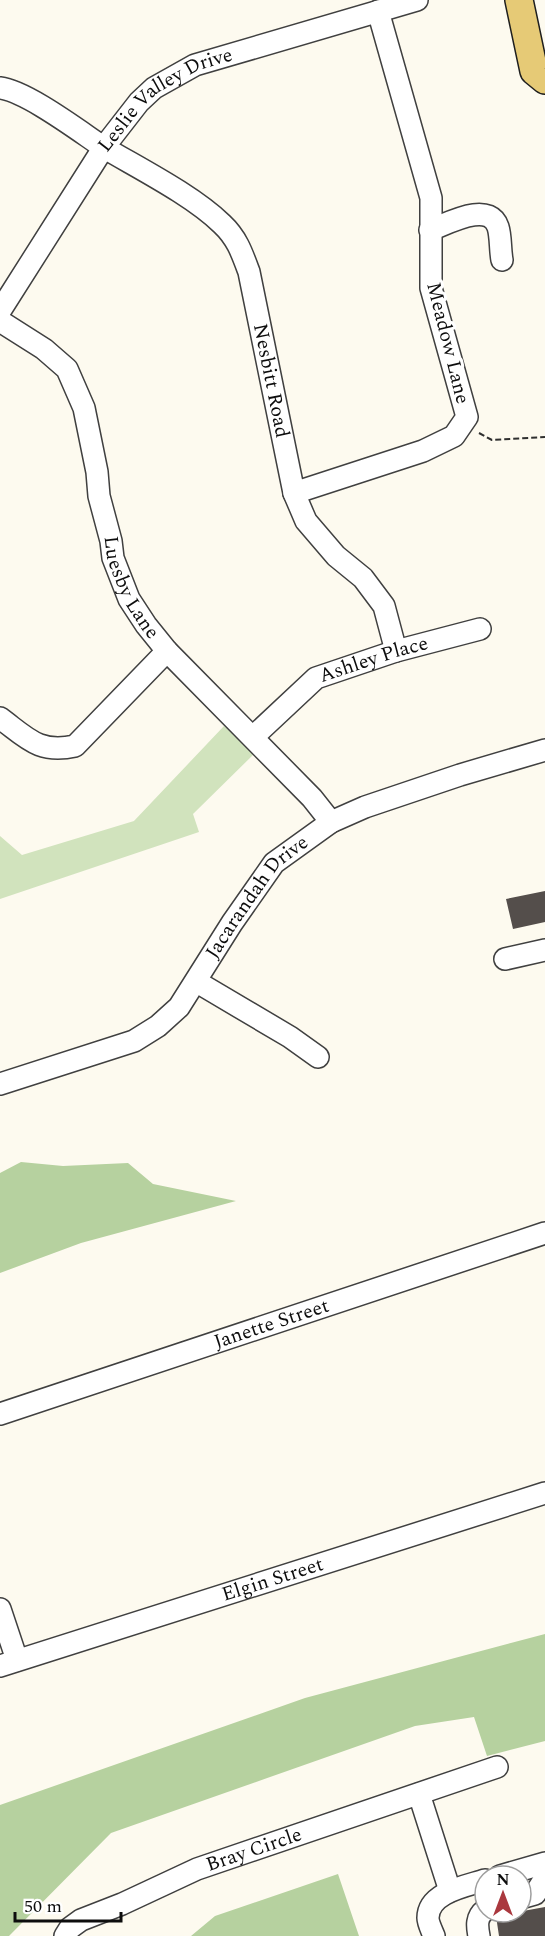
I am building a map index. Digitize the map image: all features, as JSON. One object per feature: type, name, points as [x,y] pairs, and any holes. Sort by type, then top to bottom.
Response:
[{"type":"main road","points":[[519,0],[534,71],[545,80]]},
{"type":"street","name":"Leslie Valley Drive","points":[[0,311],[104,147],[139,102],[154,88],[195,65],[417,0]]},
{"type":"street","name":"Meadow Lane","points":[[294,493],[423,451],[454,436],[467,417],[431,288],[431,198],[378,11]]},
{"type":"street","name":"Nesbitt Road","points":[[0,88],[10,89],[192,202],[222,224],[239,244],[249,272],[294,493],[306,521],[336,556],[363,578],[384,606],[396,651]]},
{"type":"street","points":[[430,230],[478,213],[492,217],[498,226],[502,260]]},
{"type":"street","name":"Luesby Lane","points":[[0,321],[44,349],[67,369],[84,408],[98,472],[99,496],[113,558],[129,599],[146,625],[167,651],[312,798],[331,822]]},
{"type":"street","name":"Ashley Place","points":[[253,736],[316,678],[396,651],[480,630]]},
{"type":"street","points":[[0,718],[43,747],[58,750],[75,746],[167,651]]},
{"type":"street","name":"Jacarandah Drive","points":[[0,1084],[134,1041],[158,1026],[180,1007],[232,923],[274,863],[331,822],[365,807],[460,775],[545,750]]},
{"type":"street","points":[[505,958],[545,950]]},
{"type":"street","points":[[197,982],[290,1037],[318,1057]]},
{"type":"street","name":"Janette Street","points":[[0,1414],[545,1233]]},
{"type":"street","name":"Elgin Street","points":[[9,1663],[545,1494]]},
{"type":"street","points":[[0,1609],[9,1663]]},
{"type":"street","name":"Bray Circle","points":[[65,1936],[70,1928],[81,1920],[122,1904],[197,1869],[497,1767]]},
{"type":"street","points":[[419,1794],[450,1891]]},
{"type":"street","points":[[434,1936],[428,1918],[430,1910],[439,1897],[473,1884]]},
{"type":"path","points":[[462,426],[492,440],[545,437]]},
{"type":"green space","points":[[224,726],[255,753],[193,814],[199,832],[0,899],[0,836],[22,855],[134,821]]},
{"type":"green space","points":[[21,1162],[63,1166],[128,1163],[153,1184],[236,1201],[81,1243],[0,1273],[0,1173]]},
{"type":"green space","points":[[545,1634],[545,1741],[487,1756],[474,1717],[415,1726],[111,1833],[9,1936],[0,1936],[0,1805],[305,1698]]},
{"type":"green space","points":[[338,1874],[359,1936],[191,1936],[215,1916]]},
{"type":"building","points":[[545,891],[545,922],[513,929],[506,899]]},
{"type":"building","points":[[545,1907],[545,1936],[499,1936],[497,1924],[533,1924],[533,1909]]}]
